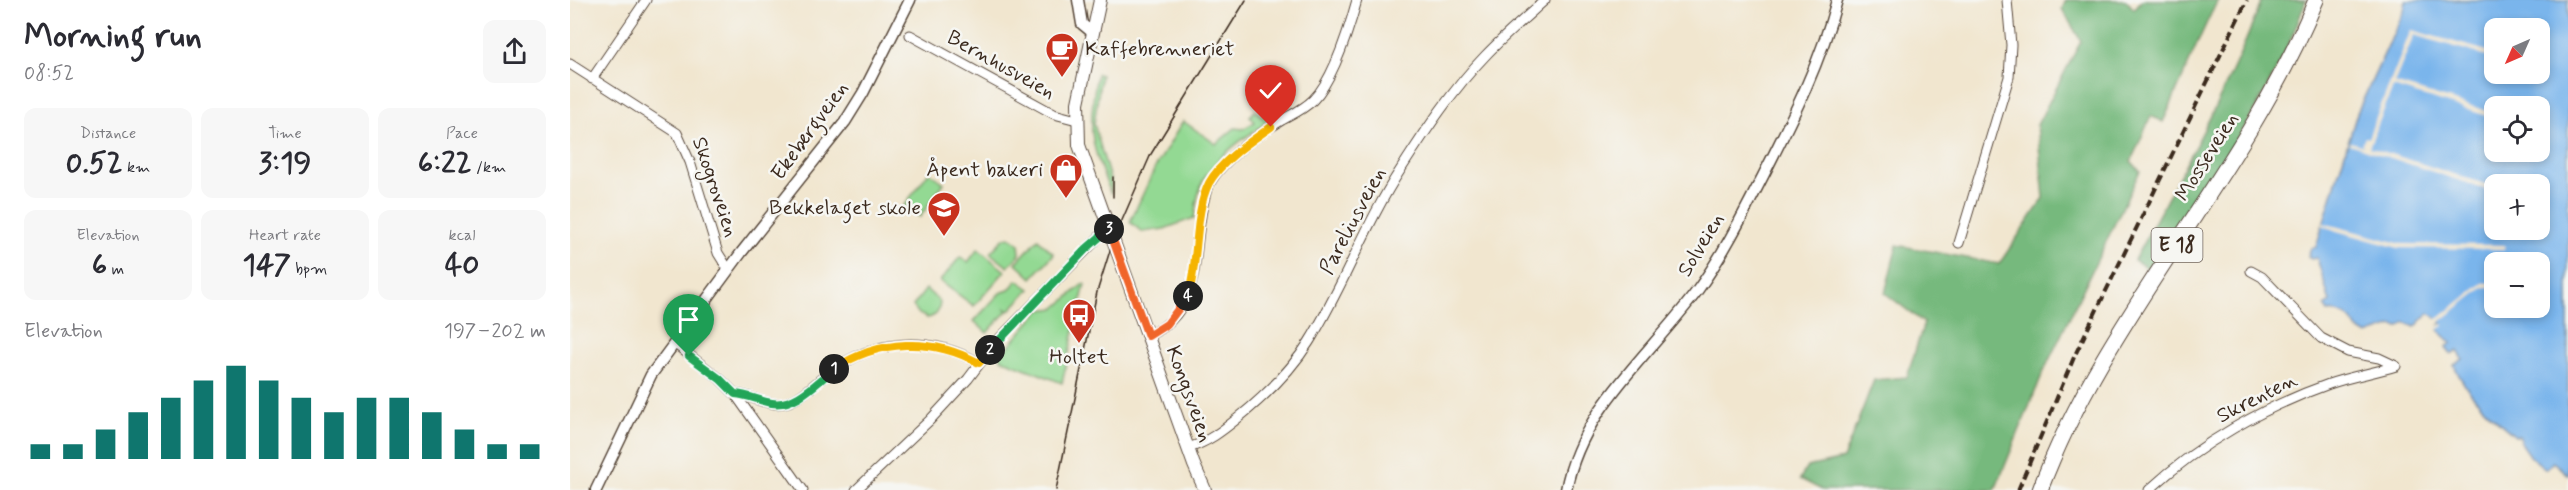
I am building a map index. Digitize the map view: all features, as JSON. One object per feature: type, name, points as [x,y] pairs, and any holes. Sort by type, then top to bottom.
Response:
[{"type":"highway","name":"Mosseveien","points":[[2040,490],[2089,384],[2122,328],[2264,106],[2316,0]]},
{"type":"main road","name":"Kongsveien","points":[[1100,0],[1080,94],[1077,120],[1082,155],[1205,490]]},
{"type":"street","points":[[592,79],[646,0]]},
{"type":"street","name":"Ekebergveien","points":[[596,490],[640,394],[728,269],[845,123],[863,93],[910,0]]},
{"type":"street","points":[[1078,0],[1082,24],[1093,33]]},
{"type":"street","points":[[1148,336],[1167,324],[1188,296],[1194,277],[1201,215],[1209,183],[1218,171],[1247,145],[1305,106],[1320,92],[1338,54],[1358,0]]},
{"type":"street","name":"Pareliusveien","points":[[1188,448],[1209,440],[1224,429],[1253,405],[1291,367],[1309,342],[1370,221],[1400,170],[1432,123],[1484,57],[1545,0]]},
{"type":"street","name":"Solveien","points":[[1566,490],[1583,440],[1600,408],[1698,289],[1744,213],[1795,112],[1821,52],[1837,0]]},
{"type":"street","points":[[1959,243],[2009,77],[2011,45],[2007,0]]},
{"type":"street","name":"Bernhusveien","points":[[910,35],[1054,114],[1077,120]]},
{"type":"street","name":"Skogroveien","points":[[570,64],[677,133],[690,162],[718,253],[728,269]]},
{"type":"street","points":[[856,490],[930,420],[996,342],[1108,228]]},
{"type":"street","name":"Skrenten","points":[[2149,490],[2199,451],[2270,408],[2332,383],[2396,366],[2379,358],[2348,352],[2321,338],[2262,277],[2251,271]]},
{"type":"street","points":[[674,344],[720,379],[735,394],[803,490]]},
{"type":"street","points":[[735,394],[747,395],[770,403],[784,403],[800,395],[856,356],[898,344],[942,349],[979,363]]},
{"type":"green space","points":[[2066,0],[2126,0],[2134,9],[2142,0],[2218,0],[2163,122],[2151,116],[2131,161],[2140,171],[2042,375],[1995,490],[1822,490],[1800,479],[1807,467],[1843,459],[1874,380],[1907,377],[1924,323],[1885,293],[1897,245],[1999,264],[2044,198],[2037,125],[2081,41],[2062,9]]},
{"type":"green space","points":[[2262,0],[2306,0],[2276,70],[2257,105],[2152,271],[2134,260],[2219,100]]},
{"type":"green space","points":[[1097,74],[1101,75],[1094,124],[1111,183],[1111,194],[1092,136],[1092,109]]},
{"type":"green space","points":[[1280,97],[1278,115],[1224,155],[1206,175],[1201,185],[1194,218],[1164,229],[1142,232],[1130,222],[1155,168],[1183,121],[1216,144],[1235,128],[1243,129],[1255,122],[1250,116],[1255,111],[1262,116],[1271,108],[1275,99]]},
{"type":"green space","points":[[929,172],[944,183],[920,217],[904,206]]},
{"type":"green space","points":[[1010,237],[1019,244],[1020,254],[1008,267],[990,253],[1004,238]]},
{"type":"green space","points":[[1038,239],[1054,254],[1032,278],[1016,263]]},
{"type":"green space","points":[[978,249],[1005,271],[974,306],[940,281],[960,257],[968,262]]},
{"type":"green space","points":[[1017,280],[1030,289],[1009,311],[1004,307],[1007,311],[987,333],[974,321],[1000,293],[1009,290]]},
{"type":"green space","points":[[1085,284],[1062,383],[1001,359],[1001,355],[1040,310],[1056,308]]},
{"type":"green space","points":[[926,289],[940,302],[937,313],[927,318],[919,314],[913,306]]},
{"type":"water","points":[[2406,0],[2568,0],[2568,475],[2553,462],[2546,469],[2531,457],[2519,436],[2515,436],[2497,421],[2472,395],[2454,365],[2463,359],[2458,351],[2451,355],[2446,347],[2452,343],[2436,328],[2442,323],[2429,313],[2415,327],[2405,322],[2399,327],[2393,326],[2367,335],[2356,328],[2345,315],[2328,312],[2324,306],[2330,302],[2317,258],[2311,259],[2308,256],[2311,248],[2316,247],[2357,113],[2404,11]]},
{"type":"pier","points":[[2411,30],[2484,50],[2484,55],[2414,35],[2394,83],[2484,110],[2484,115],[2393,87],[2369,147],[2484,184],[2484,189],[2349,144],[2350,142],[2365,146],[2362,144],[2365,137],[2368,138]]},
{"type":"pier","points":[[2323,223],[2402,244],[2505,245],[2504,249],[2399,248],[2337,231],[2322,225]]},
{"type":"pier","points":[[2484,283],[2484,287],[2441,321],[2438,326],[2443,324],[2444,326],[2435,331],[2433,326],[2437,322],[2426,316],[2430,313],[2436,319]]},
{"type":"tram line","points":[[1056,490],[1097,292],[1113,241],[1151,154],[1246,0]]},
{"type":"tram line","points":[[1113,177],[1113,197]]},
{"type":"railway","points":[[2018,490],[2075,355],[2247,0]]},
{"type":"place","name":"Kaffebrenneriet","points":[[1062,78]]},
{"type":"place","name":"Åpent bakeri","points":[[1066,199]]},
{"type":"place","name":"Bekkelaget skole","points":[[944,237]]},
{"type":"place","name":"Holtet","points":[[1079,344]]},
{"type":"route","points":[[689,356],[720,379],[735,394],[747,395],[776,404],[790,401],[856,356],[887,345],[913,344],[942,349],[979,363],[996,342],[1108,228],[1148,336],[1167,324],[1188,296],[1194,277],[1201,215],[1209,183],[1218,171],[1271,127]]}]
